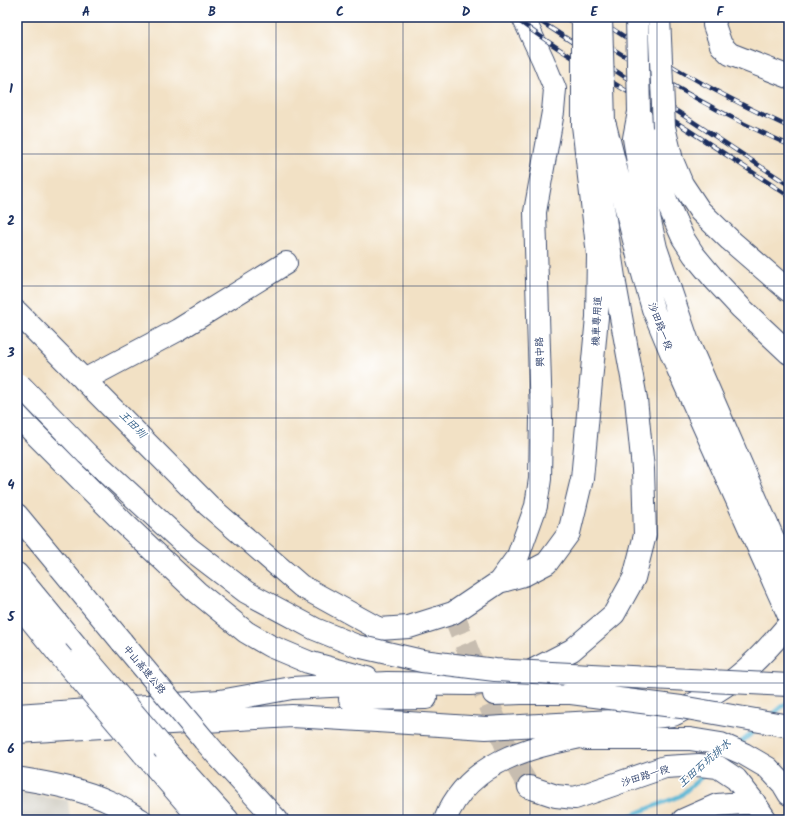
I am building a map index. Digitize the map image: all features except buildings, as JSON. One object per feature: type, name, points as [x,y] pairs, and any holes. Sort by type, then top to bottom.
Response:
[{"type":"main road","name":"興中路","points":[[17,312],[209,506],[301,586],[379,629],[409,627],[453,613],[499,582],[518,556],[536,506],[540,479],[541,418],[535,212],[553,112],[555,89],[523,17]]},
{"type":"main road","name":"機車專用道","points":[[499,582],[524,576],[547,564],[569,534],[582,479],[597,317],[598,255],[593,124],[583,17]]},
{"type":"main road","name":"沙田路一段","points":[[601,17],[593,124],[639,260],[653,309],[681,376],[783,574]]},
{"type":"main road","name":"沙田路一段","points":[[637,17],[639,112],[634,138],[640,180],[656,248],[688,342],[783,574],[789,616]]},
{"type":"main road","points":[[659,17],[664,127],[672,160],[682,184],[700,211],[730,240],[789,291]]},
{"type":"main road","points":[[716,17],[714,25],[721,45],[730,54],[789,77]]},
{"type":"main road","points":[[639,112],[650,139],[653,158],[666,200],[683,238],[694,255],[719,285],[789,353]]},
{"type":"main road","points":[[220,701],[292,688],[387,683],[470,684],[512,682],[572,650],[614,614],[634,578],[645,535],[643,469],[636,399],[615,284],[593,124]]},
{"type":"main road","points":[[84,380],[178,330],[286,263]]},
{"type":"main road","points":[[19,384],[87,454],[196,554],[246,592],[315,629],[357,646],[422,661],[495,670],[789,685]]},
{"type":"main road","points":[[17,414],[32,432],[126,525],[198,592],[246,632],[270,646],[308,662],[387,683]]},
{"type":"main road","name":"中山高速公路","points":[[17,515],[221,760],[277,820]]},
{"type":"main road","points":[[17,574],[165,750],[228,820]]},
{"type":"main road","points":[[17,603],[201,820]]},
{"type":"main road","points":[[444,820],[462,790],[481,773],[501,761],[532,748],[655,724],[673,716],[737,677],[759,658],[789,624]]},
{"type":"main road","points":[[17,715],[220,701],[421,698],[521,693],[571,693],[681,707],[789,726]]},
{"type":"main road","points":[[17,732],[292,716],[486,728],[673,716]]},
{"type":"main road","points":[[572,739],[690,739],[721,744],[768,768],[783,784],[789,794]]},
{"type":"main road","name":"沙田路一段","points":[[529,786],[556,796],[575,798],[665,767],[699,765],[711,766],[736,779],[766,820]]},
{"type":"main road","points":[[17,778],[80,790],[111,802],[141,820]]},
{"type":"main road","points":[[683,820],[717,805],[754,802]]},
{"type":"shaded area","points":[[17,793],[68,800],[70,820],[17,820]]},
{"type":"waterway","name":"王田石坑排水","points":[[772,715],[789,701]]},
{"type":"waterway","name":"王田石坑排水","points":[[739,744],[758,728]]},
{"type":"waterway","name":"王田石坑排水","points":[[619,820],[680,796],[706,773]]},
{"type":"tunnel","points":[[453,613],[507,749],[529,787]]},
{"type":"railway","points":[[514,17],[562,51],[681,125],[789,196]]},
{"type":"railway","points":[[534,17],[789,185]]},
{"type":"railway","points":[[564,17],[618,52],[702,102],[789,145]]},
{"type":"railway","points":[[595,17],[641,48],[689,76],[739,103],[789,127]]},
{"type":"water label","name":"王田圳","points":[[133,424]]}]
